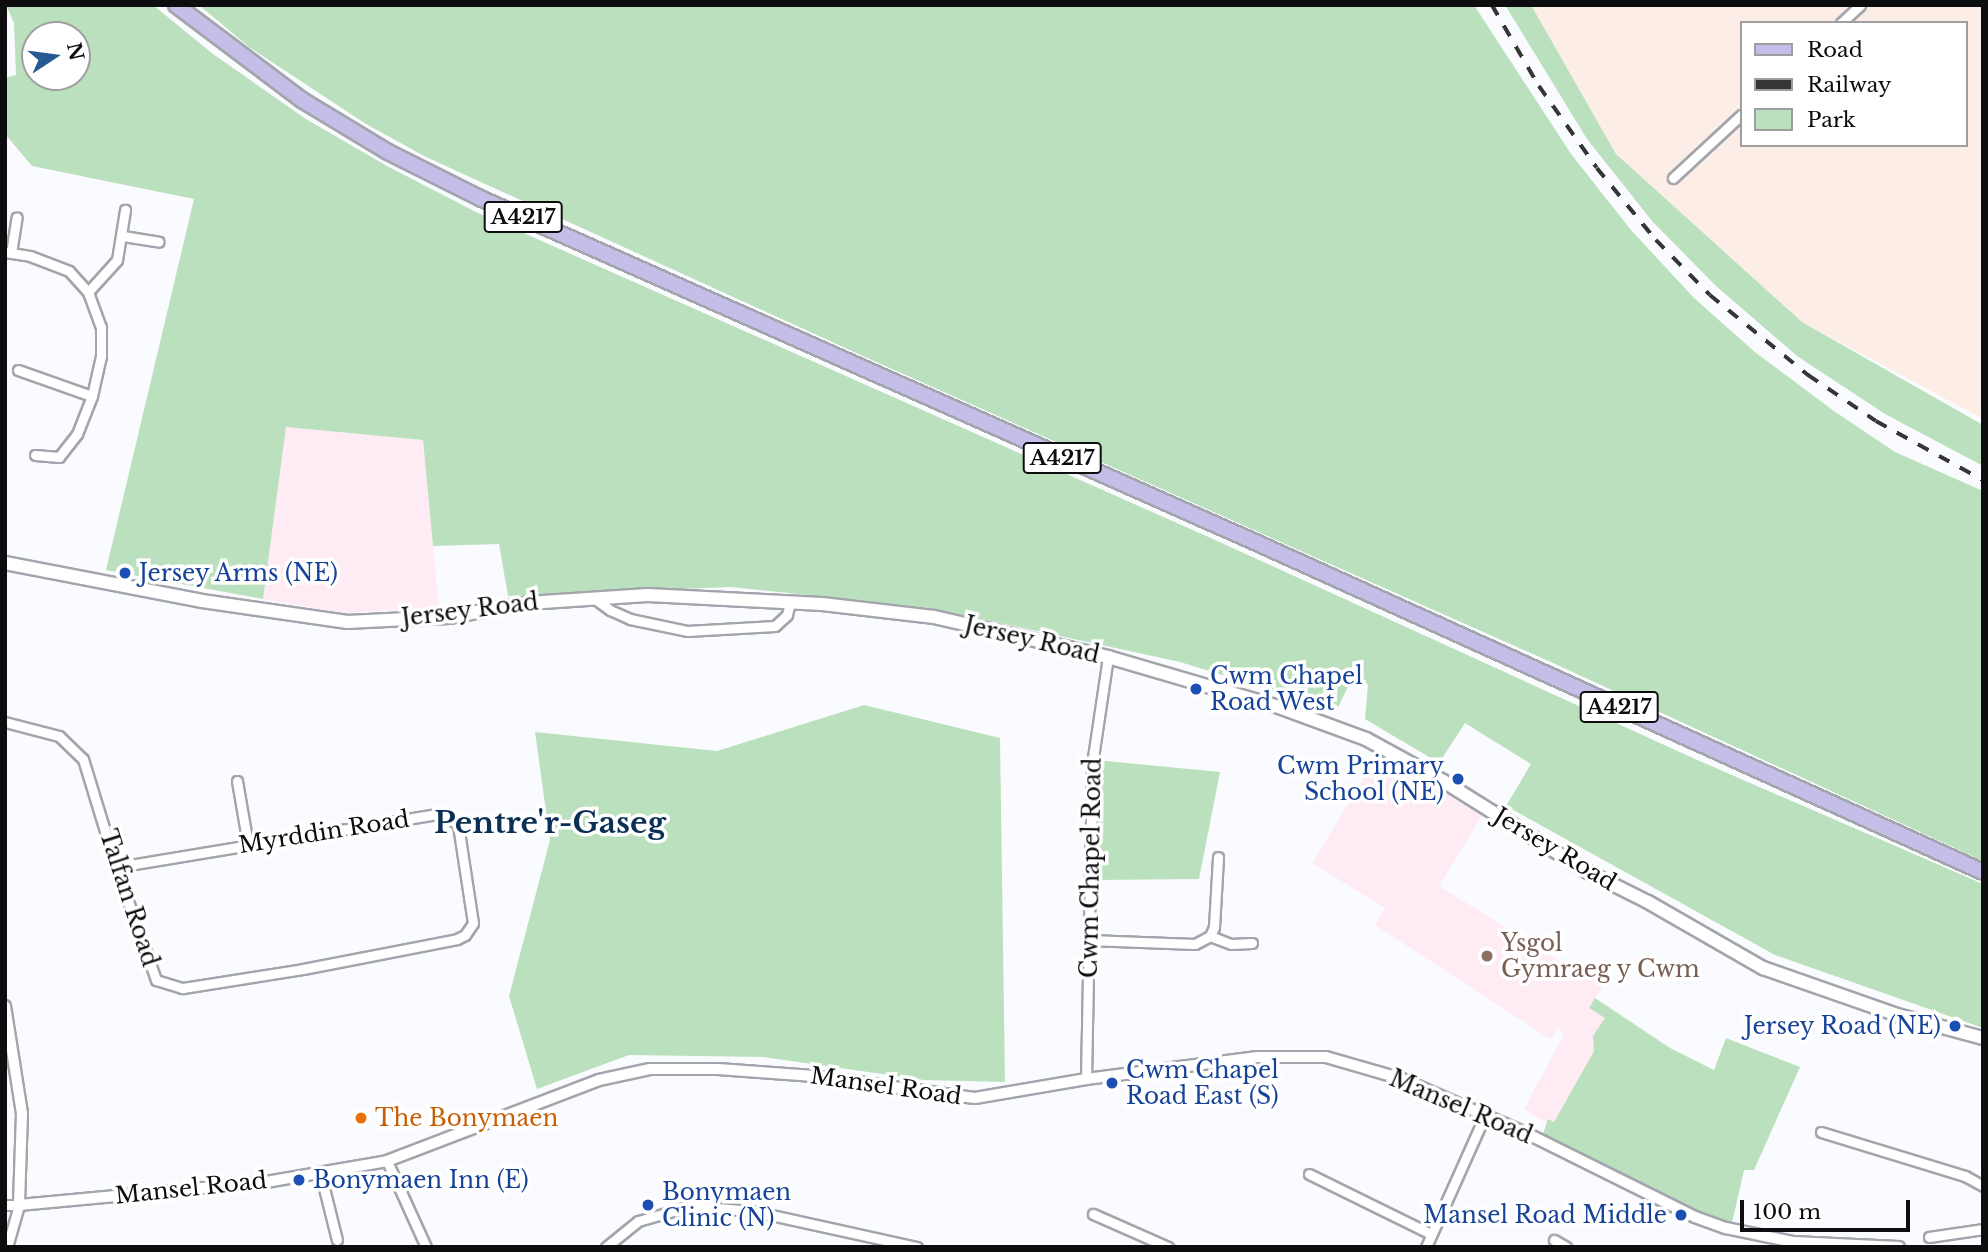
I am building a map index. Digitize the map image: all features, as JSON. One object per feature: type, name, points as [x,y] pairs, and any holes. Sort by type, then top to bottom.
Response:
[{"type":"main road","name":"A4217","points":[[176,5],[302,100],[400,158],[570,238],[1255,542],[1983,872]]},
{"type":"main road","name":"Jersey Road","points":[[5,563],[202,601],[347,622],[449,617],[528,603],[595,598],[648,596],[790,602],[934,617],[1108,657],[1279,707],[1366,738],[1443,781],[1588,872],[1648,901],[1763,968],[1894,1013],[1983,1038]]},
{"type":"street","points":[[1843,21],[1860,5]]},
{"type":"street","points":[[1673,178],[1740,116]]},
{"type":"street","points":[[88,292],[117,260],[123,236],[125,210]]},
{"type":"street","points":[[17,217],[8,253],[30,256],[69,271],[88,292],[102,327],[101,356],[92,396],[77,434],[59,457],[35,455]]},
{"type":"street","points":[[123,236],[159,242]]},
{"type":"street","points":[[18,370],[92,396]]},
{"type":"street","points":[[595,598],[610,610],[630,619],[687,631],[775,625],[787,615],[790,602]]},
{"type":"street","name":"Cwm Chapel Road","points":[[1086,1079],[1092,764],[1108,657]]},
{"type":"street","name":"Talfan Road","points":[[5,722],[49,731],[78,751],[90,774],[116,867],[156,980],[183,988],[303,969]]},
{"type":"street","points":[[237,781],[248,845]]},
{"type":"street","name":"Myrddin Road","points":[[116,867],[437,814],[447,815],[458,825],[474,916],[465,935],[303,969]]},
{"type":"street","points":[[1090,940],[1195,944],[1210,936],[1214,927],[1218,857]]},
{"type":"street","points":[[1210,936],[1231,944],[1252,943]]},
{"type":"street","points":[[5,1006],[22,1113],[19,1205],[7,1247]]},
{"type":"street","name":"Mansel Road","points":[[19,1205],[266,1182],[387,1161],[599,1080],[650,1069],[718,1069],[814,1076],[975,1098],[1086,1079],[1258,1058],[1326,1057],[1402,1079],[1485,1115],[1695,1217],[1726,1228],[1793,1242],[1899,1247]]},
{"type":"street","points":[[1426,1247],[1485,1115]]},
{"type":"street","points":[[1821,1132],[1965,1176],[1983,1185]]},
{"type":"street","points":[[387,1161],[426,1247]]},
{"type":"street","points":[[320,1172],[337,1240]]},
{"type":"street","points":[[1309,1174],[1431,1234]]},
{"type":"street","points":[[5,1205],[19,1205]]},
{"type":"street","points":[[606,1247],[638,1221],[691,1206],[753,1212],[917,1247]]},
{"type":"street","points":[[1093,1214],[1168,1247]]},
{"type":"street","points":[[1929,1237],[1983,1228]]},
{"type":"street","points":[[1554,1240],[1566,1247]]},
{"type":"shaded area","points":[[1531,5],[1983,5],[1983,419],[1802,322],[1616,154]]},
{"type":"shaded area","points":[[286,427],[423,440],[439,608],[342,613],[263,599]]},
{"type":"shaded area","name":"Ysgol Gymraeg y Cwm","points":[[1379,753],[1482,816],[1439,886],[1602,987],[1589,1008],[1605,1018],[1594,1036],[1594,1051],[1554,1122],[1548,1119],[1546,1123],[1524,1109],[1563,1036],[1559,1027],[1550,1039],[1375,925],[1385,908],[1312,863]]},
{"type":"green space","points":[[6,5],[153,5],[213,54],[306,119],[387,166],[474,211],[1213,539],[1695,759],[1983,884],[1983,1028],[1775,955],[1506,806],[1531,764],[1465,723],[1439,763],[1365,719],[1368,684],[1350,682],[1337,710],[1180,662],[930,608],[731,587],[508,596],[499,544],[433,546],[423,440],[286,427],[263,599],[106,570],[194,199],[32,166],[5,134],[5,78],[16,75],[14,23]]},
{"type":"green space","points":[[199,5],[1474,5],[1571,154],[1631,230],[1694,298],[1756,353],[1895,452],[1983,491],[1983,861],[1553,663],[865,357],[426,157],[366,124],[249,47]]},
{"type":"green space","points":[[1505,5],[1531,5],[1616,154],[1802,322],[1983,425],[1983,466],[1885,414],[1797,356],[1716,286],[1652,221],[1587,139]]},
{"type":"green space","points":[[864,705],[1000,738],[1005,1082],[924,1080],[763,1057],[629,1055],[537,1089],[509,996],[550,840],[535,732],[717,751]]},
{"type":"green space","points":[[1095,760],[1220,772],[1199,879],[1095,880]]},
{"type":"green space","points":[[1595,998],[1670,1048],[1714,1070],[1726,1038],[1800,1067],[1754,1170],[1744,1170],[1732,1223],[1696,1213],[1542,1137],[1548,1119],[1554,1122],[1594,1051],[1593,1036],[1605,1018],[1589,1008]]},
{"type":"railway","points":[[1492,5],[1539,86],[1597,168],[1656,240],[1710,295],[1808,375],[1876,421],[1983,480]]},
{"type":"place","name":"Jersey Arms (NE)","points":[[125,573]]},
{"type":"place","name":"Cwm Chapel Road West","points":[[1196,689]]},
{"type":"place","name":"Cwm Primary School (NE)","points":[[1458,779]]},
{"type":"place","name":"Ysgol Gymraeg y Cwm","points":[[1487,956]]},
{"type":"place","name":"Jersey Road (NE)","points":[[1955,1026]]},
{"type":"place","name":"Cwm Chapel Road East (S)","points":[[1112,1083]]},
{"type":"place","name":"The Bonymaen","points":[[361,1118]]},
{"type":"place","name":"Bonymaen Inn (E)","points":[[299,1180]]},
{"type":"place","name":"Bonymaen Clinic (N)","points":[[648,1205]]},
{"type":"place","name":"Mansel Road Middle","points":[[1681,1215]]},
{"type":"district","name":"Pentre'r-Gaseg","points":[[550,823]]}]
